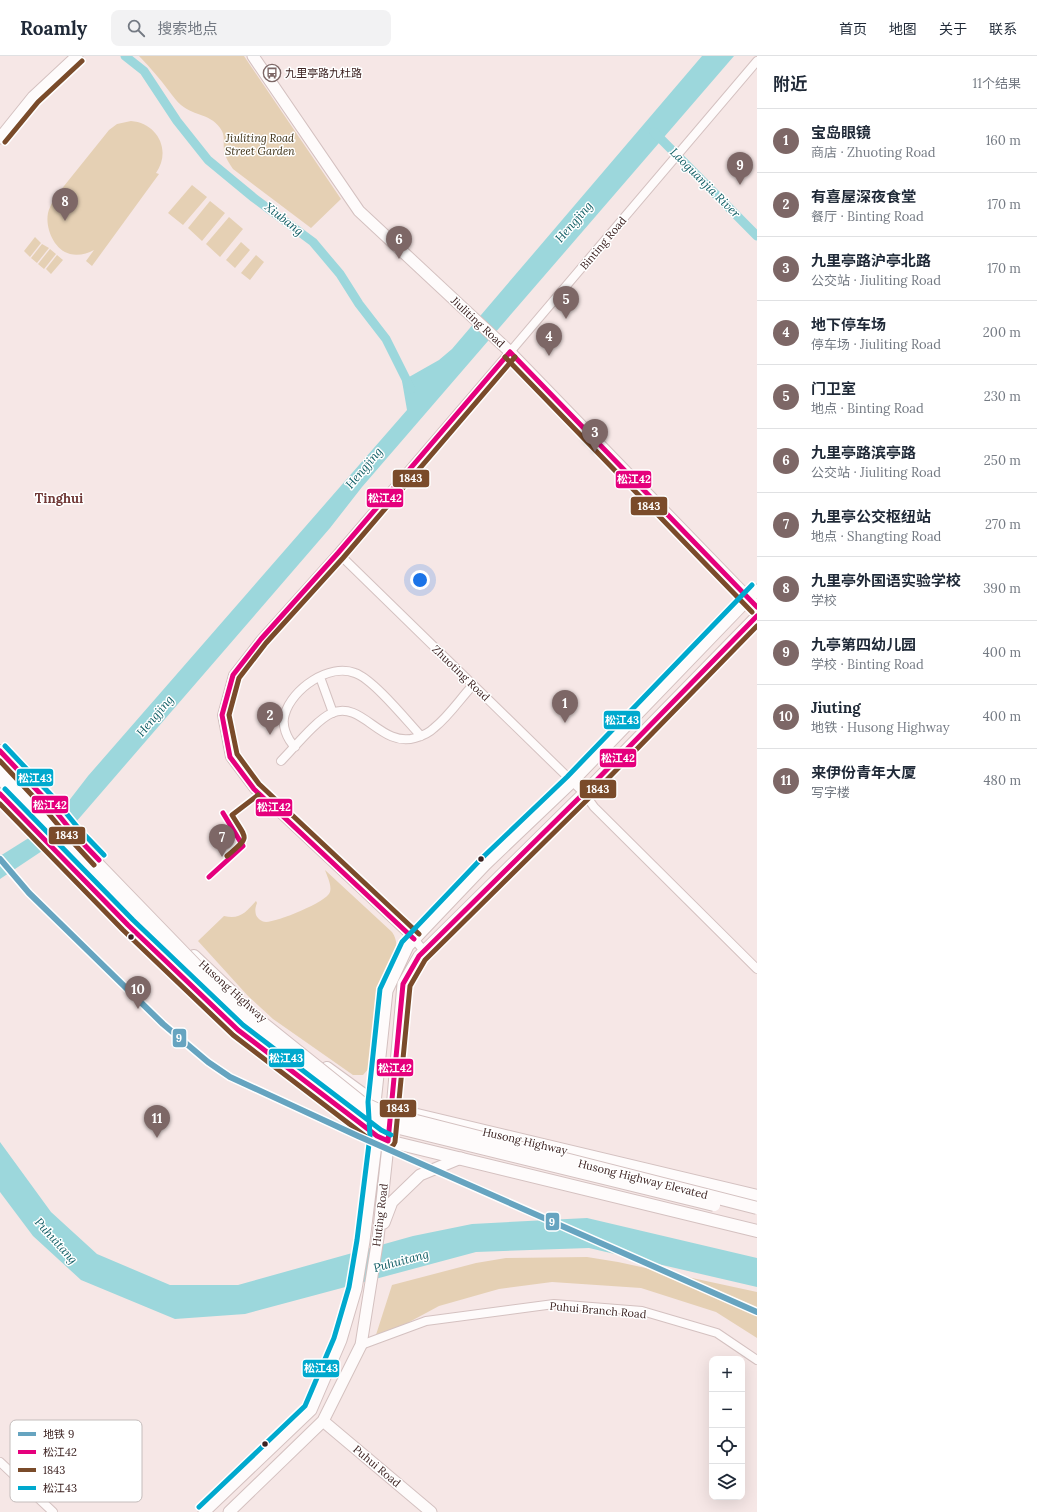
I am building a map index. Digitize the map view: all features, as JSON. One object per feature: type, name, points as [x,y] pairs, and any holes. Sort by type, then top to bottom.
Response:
[{"type":"main road","name":"Husong Highway","points":[[0,751],[48,802],[74,834],[141,904],[249,1009],[375,1103],[392,1109],[757,1196]]},
{"type":"main road","name":"Husong Highway Elevated","points":[[0,763],[214,984],[361,1102],[385,1113],[757,1208]]},
{"type":"main road","name":"Husong Highway Elevated","points":[[0,778],[205,988],[353,1109],[366,1117],[384,1124],[757,1216]]},
{"type":"main road","name":"Husong Highway","points":[[0,794],[128,925],[238,1030],[377,1136],[388,1141],[757,1231]]},
{"type":"street","points":[[0,138],[33,97],[77,56]]},
{"type":"street","name":"Jiuliting Road","points":[[253,56],[359,211],[498,340],[757,607]]},
{"type":"street","name":"Binting Road","points":[[424,951],[414,939],[254,789],[230,757],[222,716],[233,675],[261,639],[338,553],[757,61]]},
{"type":"street","name":"Zhuoting Road","points":[[338,553],[584,793],[594,807],[757,969]]},
{"type":"street","name":"Huting Road","points":[[204,1512],[310,1410],[341,1340],[356,1289],[364,1241],[377,1136],[375,1103],[386,991],[408,946],[486,864],[572,782],[757,590]]},
{"type":"street","name":"Huting Road","points":[[229,1512],[323,1420],[361,1345],[378,1238],[392,1109],[403,984],[419,956],[584,793],[757,616]]},
{"type":"street","points":[[295,747],[288,740],[285,730],[284,715],[289,704],[300,691],[320,677],[343,671],[355,673],[368,680],[421,736]]},
{"type":"street","points":[[320,677],[334,712]]},
{"type":"street","points":[[281,761],[323,718],[334,712],[346,711],[357,715],[391,737],[407,740],[421,736],[434,729],[473,685]]},
{"type":"street","points":[[378,1238],[392,1202],[397,1196],[420,1174],[461,1158]]},
{"type":"street","name":"Puhui Branch Road","points":[[361,1345],[426,1321],[554,1304],[642,1311],[717,1333],[757,1360]]},
{"type":"street","name":"Puhui Road","points":[[323,1420],[431,1512]]},
{"type":"street","points":[[0,1462],[10,1471]]},
{"type":"street","points":[[42,1502],[53,1512]]},
{"type":"green space","name":"Jiuliting Road Street Garden","points":[[139,56],[244,56],[341,199],[311,228],[233,169],[225,155],[223,133],[218,125],[208,118],[186,109],[180,104]]},
{"type":"green space","points":[[131,121],[148,127],[155,132],[159,139],[162,147],[162,155],[161,164],[156,173],[159,174],[92,266],[86,261],[94,250],[88,253],[73,255],[64,252],[59,248],[49,232],[47,219],[48,213],[51,204],[60,191],[109,130],[117,124]]},
{"type":"green space","points":[[192,185],[207,197],[183,225],[168,213]]},
{"type":"green space","points":[[210,201],[225,213],[202,241],[188,228]]},
{"type":"green space","points":[[229,217],[243,229],[220,257],[206,244]]},
{"type":"green space","points":[[35,237],[41,243],[30,257],[24,251]]},
{"type":"green space","points":[[241,242],[250,250],[235,268],[226,260]]},
{"type":"green space","points":[[42,244],[49,248],[37,263],[31,258]]},
{"type":"green space","points":[[50,249],[56,254],[44,269],[38,264]]},
{"type":"green space","points":[[57,255],[63,260],[51,274],[46,269]]},
{"type":"green space","points":[[256,255],[264,262],[250,280],[241,273]]},
{"type":"green space","points":[[325,870],[392,932],[396,941],[396,951],[382,989],[372,1059],[370,1067],[363,1075],[353,1075],[273,1019],[248,996],[198,941],[224,916],[239,916],[246,912],[256,901],[256,915],[260,920],[266,922],[280,919],[320,901],[330,892],[330,884]]},
{"type":"green space","points":[[587,1257],[618,1262],[757,1292],[757,1338],[716,1312],[641,1288],[552,1282],[499,1289],[439,1306],[374,1341],[392,1285],[476,1263],[506,1258]]},
{"type":"water","name":"Hengjing","points":[[702,56],[734,56],[362,487],[330,528],[63,837],[0,879],[0,856],[51,824],[88,776],[407,410],[402,381],[439,360],[452,349]]},
{"type":"water","name":"Puhuitang","points":[[0,1142],[51,1212],[97,1254],[170,1285],[238,1285],[413,1236],[472,1224],[587,1218],[757,1258],[757,1287],[589,1248],[476,1252],[245,1314],[175,1319],[81,1280],[33,1236],[0,1192]]},
{"type":"waterway","name":"Xiubang","points":[[125,56],[144,71],[177,121],[208,160],[254,198],[313,242],[340,274],[359,304],[386,339],[411,389]]},
{"type":"waterway","name":"Laoguanjia River","points":[[654,132],[757,236]]},
{"type":"metro line","name":"9","points":[[0,859],[29,893],[163,1024],[208,1062],[230,1077],[358,1136],[757,1312]]},
{"type":"transit line","name":"1843","points":[[5,142],[38,102],[82,61]]},
{"type":"transit line","name":"松江42","points":[[510,352],[757,607]]},
{"type":"transit line","name":"松江42","points":[[414,939],[254,789],[230,757],[222,715],[233,675],[261,639],[338,553],[510,352]]},
{"type":"transit line","name":"1843","points":[[505,357],[752,612]]},
{"type":"transit line","name":"1843","points":[[419,934],[259,784],[237,754],[229,715],[239,678],[266,643],[343,558],[515,357]]},
{"type":"transit line","name":"松江43","points":[[199,1507],[305,1406],[334,1338],[349,1287],[357,1240],[370,1136],[368,1102],[380,989],[402,942],[481,859],[567,777],[752,585]]},
{"type":"transit line","name":"松江42","points":[[0,794],[128,925],[238,1030],[377,1136],[388,1141],[403,984],[419,956],[584,793],[757,616]]},
{"type":"transit line","name":"1843","points":[[0,804],[123,930],[233,1035],[373,1142],[388,1148],[395,1142],[410,986],[425,960],[589,798],[757,626]]},
{"type":"transit line","name":"松江43","points":[[5,746],[53,797],[79,829],[104,855]]},
{"type":"transit line","name":"松江42","points":[[0,751],[48,802],[74,834],[99,860]]},
{"type":"transit line","name":"1843","points":[[0,761],[94,865]]},
{"type":"transit line","name":"松江43","points":[[5,789],[133,920],[243,1025],[381,1130],[391,1135]]},
{"type":"transit line","name":"1843","points":[[227,856],[240,845],[244,838],[244,834],[232,815],[258,795]]},
{"type":"transit line","name":"松江42","points":[[209,877],[243,846],[223,813]]},
{"type":"place","name":"九里亭路九杜路","points":[[272,73]]},
{"type":"place","name":"九亭第四幼儿园","points":[[740,185]]},
{"type":"place","name":"九里亭外国语实验学校","points":[[65,221]]},
{"type":"place","name":"九里亭路滨亭路","points":[[399,259]]},
{"type":"place","name":"门卫室","points":[[566,319]]},
{"type":"place","name":"地下停车场","points":[[549,356]]},
{"type":"place","name":"九里亭路沪亭北路","points":[[595,452]]},
{"type":"place","name":"宝岛眼镜","points":[[565,723]]},
{"type":"place","name":"有喜屋深夜食堂","points":[[270,735]]},
{"type":"place","name":"九里亭公交枢纽站","points":[[222,857]]},
{"type":"place","name":"Jiuting","points":[[138,1009]]},
{"type":"place","name":"来伊份青年大厦","points":[[157,1138]]},
{"type":"district","name":"Tinghui","points":[[59,498]]}]
